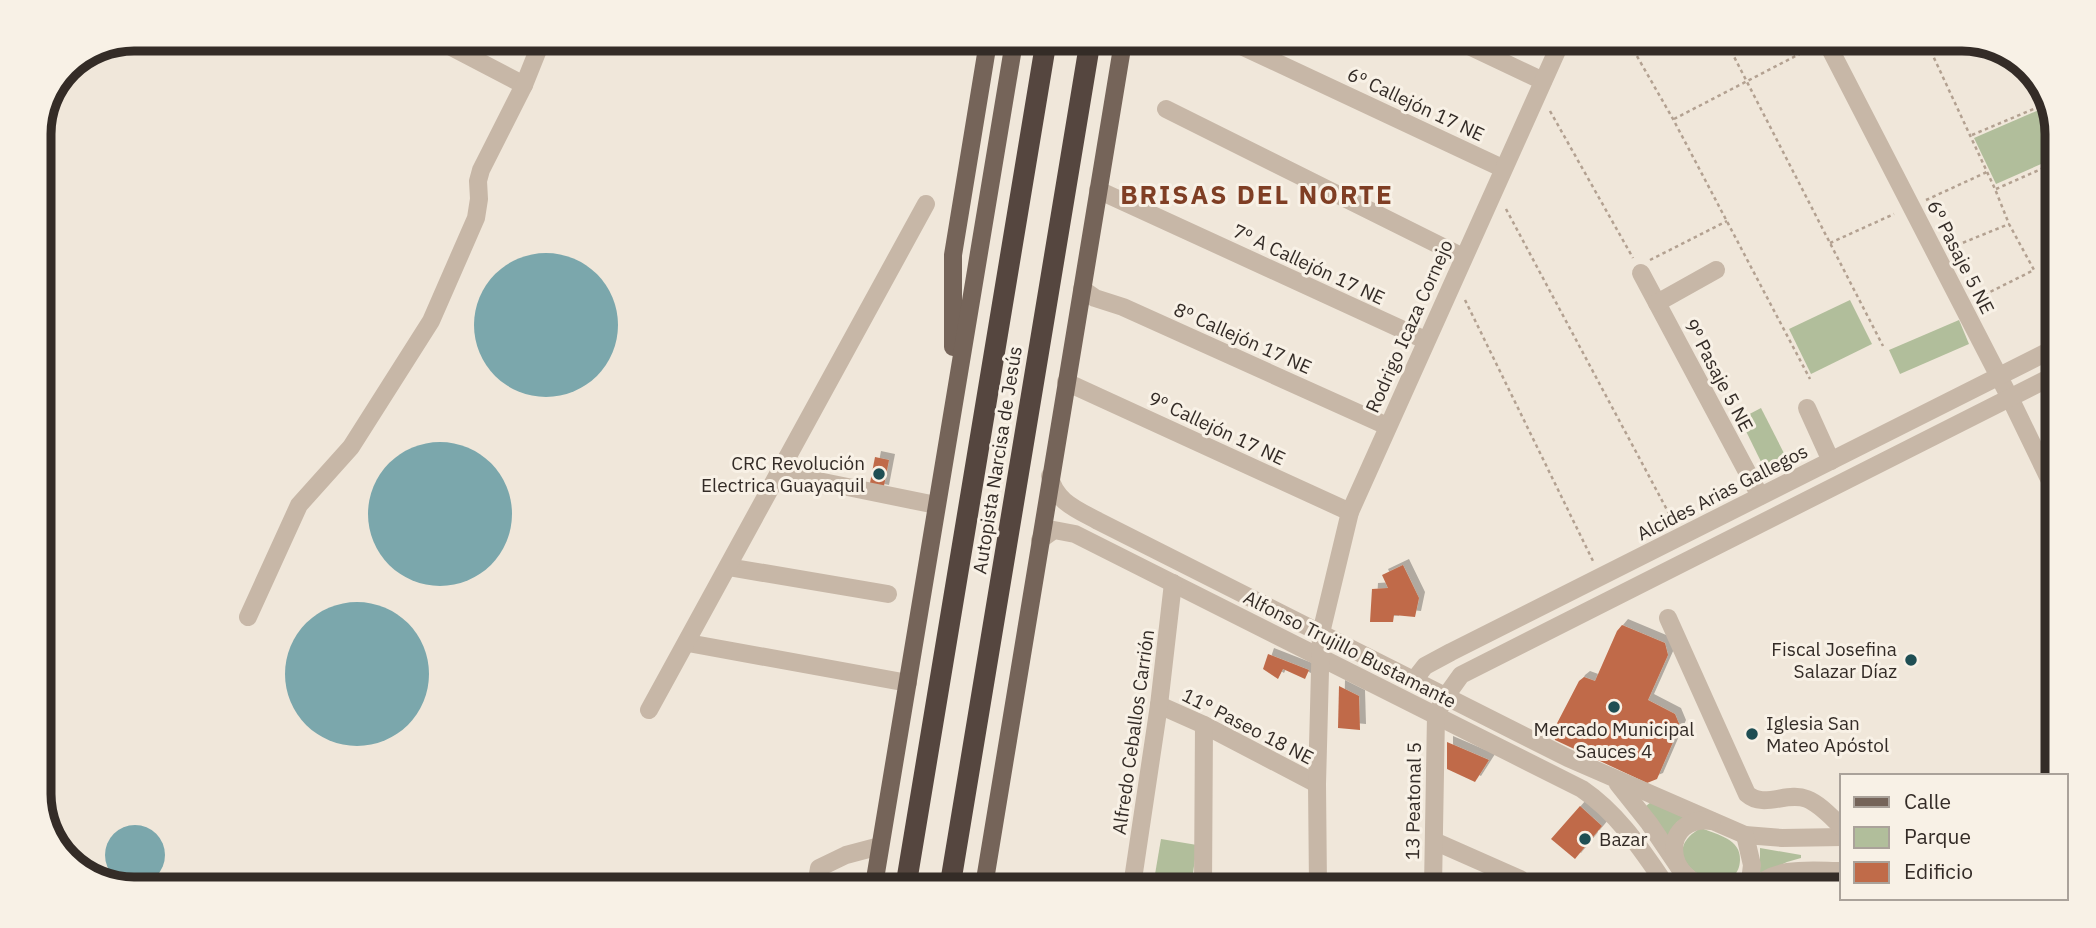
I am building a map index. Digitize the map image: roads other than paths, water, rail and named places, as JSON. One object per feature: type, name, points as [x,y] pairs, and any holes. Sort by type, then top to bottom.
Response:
[{"type":"highway","name":"Autopista Narcisa de Jesús","points":[[907,877],[1045,51]]},
{"type":"highway","name":"Autopista Narcisa de Jesús","points":[[951,877],[1089,51]]},
{"type":"main road","points":[[954,395],[953,255],[987,51]]},
{"type":"main road","points":[[875,877],[1012,51]]},
{"type":"main road","points":[[985,877],[1121,51]]},
{"type":"street","points":[[459,51],[524,85]]},
{"type":"street","points":[[248,617],[299,505],[351,447],[431,320],[476,218],[481,170],[524,85],[538,51]]},
{"type":"street","name":"6º Callejón 17 NE","points":[[1252,51],[1502,168]]},
{"type":"street","points":[[1478,51],[1540,86]]},
{"type":"street","name":"Rodrigo Icaza Cornejo","points":[[1318,877],[1321,633],[1350,512],[1557,51]]},
{"type":"street","name":"6º Pasaje 5 NE","points":[[1831,51],[2045,470]]},
{"type":"street","points":[[1166,109],[1463,257]]},
{"type":"street","name":"7º A Callejón 17 NE","points":[[1098,190],[1425,340]]},
{"type":"street","points":[[649,710],[926,204]]},
{"type":"street","name":"9º Pasaje 5 NE","points":[[1640,270],[1760,496]]},
{"type":"street","points":[[1657,303],[1716,270]]},
{"type":"street","name":"8º Callejón 17 NE","points":[[1082,289],[1095,298],[1123,307],[1387,426]]},
{"type":"street","name":"Alcides Arias Gallegos","points":[[1414,680],[1425,666],[2045,353]]},
{"type":"street","points":[[1436,715],[1457,680],[1467,672],[2045,380]]},
{"type":"street","name":"9º Callejón 17 NE","points":[[1066,382],[1350,512]]},
{"type":"street","points":[[1807,408],[1831,461]]},
{"type":"street","points":[[779,473],[936,505]]},
{"type":"street","name":"Alfonso Trujillo Bustamante","points":[[1050,476],[1052,486],[1062,500],[1098,522],[1603,774]]},
{"type":"street","name":"Alfonso Trujillo Bustamante","points":[[1040,540],[1054,530],[1074,534],[1582,789],[1610,811],[1660,877]]},
{"type":"street","points":[[728,567],[888,594]]},
{"type":"street","name":"Alfredo Ceballos Carrión","points":[[1133,877],[1159,705],[1173,583]]},
{"type":"street","points":[[1668,618],[1747,794],[1753,799],[1763,801],[1798,797],[1808,799],[1840,825]]},
{"type":"street","points":[[688,643],[908,683]]},
{"type":"street","name":"11° Paseo 18 NE","points":[[1159,705],[1204,725],[1317,784]]},
{"type":"street","name":"13 Peatonal 5","points":[[1433,877],[1436,715]]},
{"type":"street","points":[[1203,877],[1204,725]]},
{"type":"street","points":[[1603,774],[1745,835],[1782,838],[1840,837]]},
{"type":"street","points":[[1603,774],[1625,791],[1685,877]]},
{"type":"street","points":[[1686,877],[1675,856],[1677,836],[1692,823],[1712,821]]},
{"type":"street","points":[[1745,835],[1752,865],[1751,877]]},
{"type":"street","points":[[1434,841],[1515,877]]},
{"type":"street","points":[[817,877],[819,868],[846,855],[880,846]]},
{"type":"street","points":[[1773,877],[1785,872],[1840,871]]},
{"type":"water","points":[[546,253],[573,259],[597,274],[612,298],[618,325],[612,352],[597,376],[573,391],[546,397],[519,391],[495,376],[480,352],[474,325],[480,298],[495,274],[519,259]]},
{"type":"water","points":[[440,442],[468,448],[491,463],[506,486],[512,514],[506,542],[491,565],[468,580],[440,586],[412,580],[389,565],[374,542],[368,514],[374,486],[389,463],[412,448]]},
{"type":"water","points":[[357,602],[384,608],[408,623],[423,647],[429,674],[423,701],[408,725],[384,740],[357,746],[330,740],[306,725],[291,701],[285,674],[291,647],[306,623],[330,608]]},
{"type":"water","points":[[129,825],[141,825],[157,833],[165,849],[165,861],[157,877],[117,876],[111,874],[105,861],[105,849],[113,833]]},
{"type":"place","name":"CRC Revolución Electrica Guayaquil","points":[[879,474]]},
{"type":"place","name":"Fiscal Josefina Salazar Díaz","points":[[1911,660]]},
{"type":"place","name":"Mercado Municipal Sauces 4","points":[[1614,707]]},
{"type":"place","name":"Iglesia San Mateo Apóstol","points":[[1752,734]]},
{"type":"place","name":"Bazar","points":[[1585,839]]},
{"type":"district","name":"BRISAS DEL NORTE","points":[[1257,194]]}]
